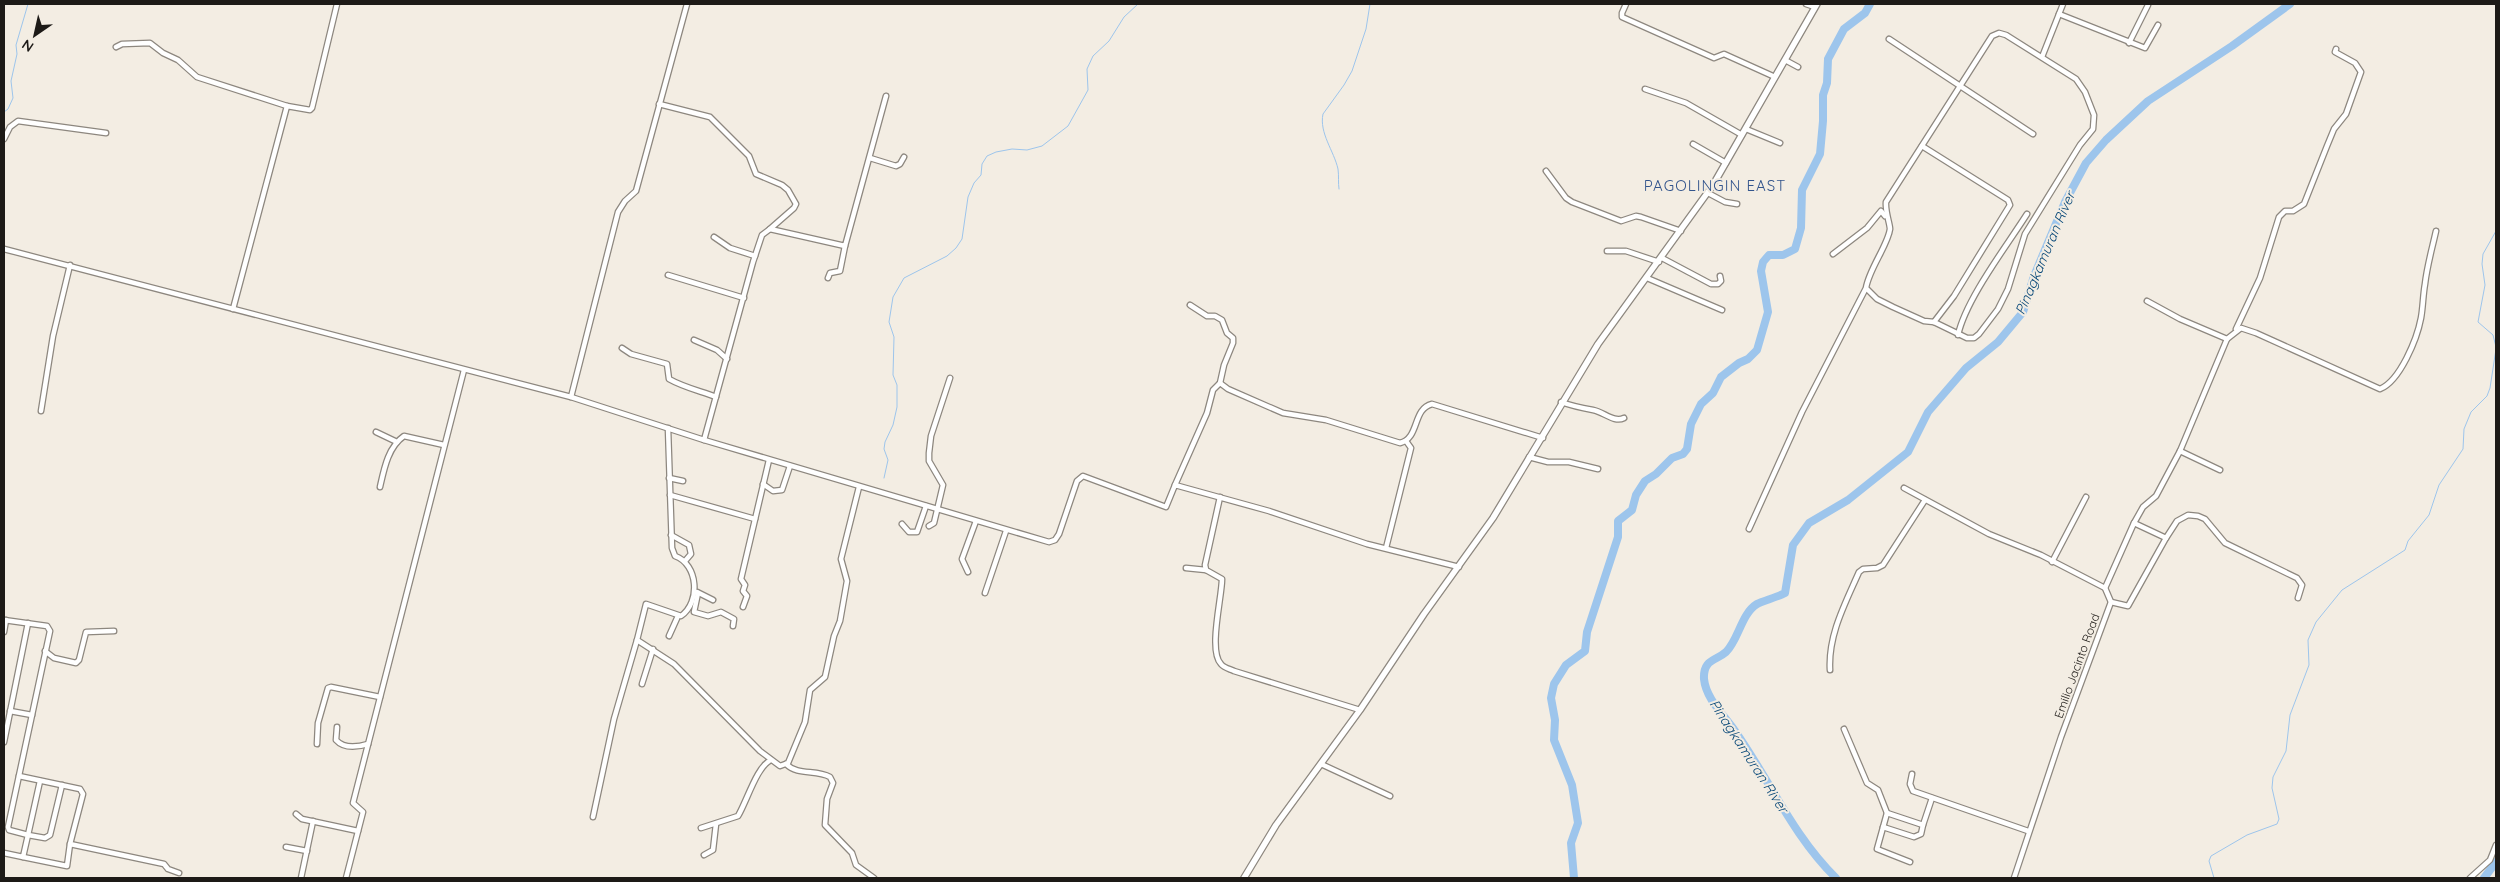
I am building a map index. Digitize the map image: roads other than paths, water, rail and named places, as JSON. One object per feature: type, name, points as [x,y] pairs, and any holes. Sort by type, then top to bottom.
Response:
[{"type":"street","points":[[116,47],[122,44],[150,43],[178,60],[197,77],[287,106],[310,110],[337,4]]},
{"type":"street","points":[[571,397],[618,212],[624,201],[636,191],[687,4]]},
{"type":"street","points":[[1626,4],[1622,17],[1714,58],[1724,54],[1775,77]]},
{"type":"street","points":[[1244,878],[1276,825],[1322,764],[1424,614],[1493,518],[1529,457],[1543,438],[1561,402],[1598,344],[1708,193],[1816,5],[1806,4]]},
{"type":"street","points":[[2042,57],[2063,4]]},
{"type":"street","points":[[2129,43],[2148,5]]},
{"type":"street","points":[[2059,14],[2145,48],[2158,25]]},
{"type":"street","points":[[1866,288],[1877,299],[1924,321],[1934,322],[1958,334],[1974,338],[1979,334],[1998,309],[2008,289],[2025,234],[2080,144],[2093,129],[2094,115],[2085,92],[2076,80],[2042,57],[1999,33],[1992,36],[1886,202],[1886,216]]},
{"type":"street","points":[[1889,39],[1961,84],[2033,134]]},
{"type":"street","points":[[1904,488],[1990,534],[2105,588],[2134,523],[2143,507],[2156,496],[2180,451],[2227,339],[2236,330],[2260,278],[2280,217],[2285,211],[2293,211],[2304,204],[2326,146],[2350,105],[2360,72],[2358,65],[2339,56],[2335,52],[2336,49]]},
{"type":"street","points":[[1785,60],[1798,67]]},
{"type":"street","points":[[1645,89],[1686,103],[1742,135]]},
{"type":"street","points":[[828,278],[830,273],[840,272],[845,246],[886,96]]},
{"type":"street","points":[[659,104],[710,118],[749,156],[756,174],[788,190],[796,204],[794,208],[762,235],[704,440]]},
{"type":"street","points":[[233,309],[287,106]]},
{"type":"street","points":[[4,139],[10,127],[18,121],[106,133]]},
{"type":"street","points":[[1746,129],[1780,142]]},
{"type":"street","points":[[1692,144],[1726,163]]},
{"type":"street","points":[[1922,146],[2008,200],[2010,205],[1954,296],[1934,322]]},
{"type":"street","points":[[870,158],[896,166],[904,157]]},
{"type":"street","points":[[1546,171],[1566,198],[1572,202],[1621,220],[1636,216],[1682,231]]},
{"type":"street","points":[[1708,193],[1725,202],[1737,204]]},
{"type":"street","points":[[1749,529],[1802,412],[1866,288],[1867,279],[1889,234],[1890,224],[1886,216],[1881,212],[1867,228],[1833,254]]},
{"type":"street","points":[[1958,334],[1961,320],[2026,214]]},
{"type":"street","points":[[770,229],[845,246]]},
{"type":"street","points":[[2236,330],[2241,328],[2256,333],[2380,389],[2394,378],[2412,348],[2421,319],[2425,283],[2436,231]]},
{"type":"street","points":[[714,237],[730,248],[755,256]]},
{"type":"street","points":[[4,248],[571,397],[925,509],[976,521],[1049,542],[1055,540],[1077,482],[1083,476],[1166,507],[1207,413],[1214,390],[1220,383],[1224,365],[1233,342],[1233,338],[1222,320],[1214,316],[1206,316],[1190,305]]},
{"type":"street","points":[[1607,251],[1626,251],[1660,260],[1711,284],[1718,284],[1721,280],[1720,276]]},
{"type":"street","points":[[41,411],[53,336],[70,265]]},
{"type":"street","points":[[668,275],[744,298]]},
{"type":"street","points":[[1647,278],[1722,310]]},
{"type":"street","points":[[2147,301],[2180,319],[2227,339]]},
{"type":"street","points":[[694,340],[718,350],[727,359]]},
{"type":"street","points":[[622,348],[631,354],[667,364],[669,379],[679,385],[685,384],[716,397]]},
{"type":"street","points":[[346,878],[363,812],[353,803],[464,370]]},
{"type":"street","points":[[929,526],[934,523],[943,485],[929,460],[931,436],[950,378]]},
{"type":"street","points":[[1220,383],[1228,389],[1289,415],[1308,415],[1400,442],[1410,438],[1421,410],[1425,406],[1432,404],[1543,438]]},
{"type":"street","points":[[1561,402],[1585,410],[1594,410],[1617,420],[1624,418]]},
{"type":"street","points":[[593,817],[614,719],[646,604],[678,616],[684,615],[694,590],[693,576],[685,561],[673,554],[668,428]]},
{"type":"street","points":[[376,432],[397,442]]},
{"type":"street","points":[[380,487],[385,468],[397,442],[404,436],[444,445]]},
{"type":"street","points":[[1386,548],[1411,448],[1406,441]]},
{"type":"street","points":[[2180,451],[2220,470]]},
{"type":"street","points":[[1529,457],[1548,462],[1569,462],[1598,469]]},
{"type":"street","points":[[743,607],[747,596],[743,591],[744,585],[741,579],[769,460]]},
{"type":"street","points":[[763,484],[773,491],[782,490],[790,466]]},
{"type":"street","points":[[669,478],[683,482]]},
{"type":"street","points":[[1175,485],[1386,548],[1459,566]]},
{"type":"street","points":[[637,640],[674,664],[718,710],[771,760],[780,766],[786,764],[791,757],[805,722],[810,690],[813,685],[825,677],[834,636],[840,621],[847,581],[847,574],[841,559],[859,487]]},
{"type":"street","points":[[670,495],[755,519]]},
{"type":"street","points":[[1206,570],[1220,497]]},
{"type":"street","points":[[2052,562],[2086,497]]},
{"type":"street","points":[[1830,670],[1829,655],[1837,621],[1860,572],[1863,569],[1877,568],[1884,565],[1925,500]]},
{"type":"street","points":[[902,524],[908,532],[917,532],[925,509]]},
{"type":"street","points":[[2111,602],[2128,606],[2177,521],[2183,517],[2198,516],[2205,519],[2225,543],[2301,582],[2302,585],[2298,598]]},
{"type":"street","points":[[968,572],[962,559],[976,521]]},
{"type":"street","points":[[2134,523],[2166,538]]},
{"type":"street","points":[[985,593],[1006,531]]},
{"type":"street","points":[[671,535],[689,545],[692,554],[685,561]]},
{"type":"street","points":[[1186,568],[1206,570],[1222,579],[1216,624],[1216,654],[1221,664],[1234,671],[1360,710]]},
{"type":"street","name":"Emilio Jacinto Road","points":[[2014,878],[2028,831],[2111,602],[2105,588]]},
{"type":"street","points":[[694,590],[713,600]]},
{"type":"street","points":[[698,593],[694,612],[708,616],[721,612],[734,619],[733,626]]},
{"type":"street","points":[[668,636],[678,616]]},
{"type":"street","points":[[4,632],[5,620],[49,628],[8,827],[9,830],[45,838],[50,835],[62,786]]},
{"type":"street","points":[[4,742],[28,623]]},
{"type":"street","points":[[45,651],[54,658],[76,663],[79,660],[86,632],[114,631]]},
{"type":"street","points":[[642,684],[653,650]]},
{"type":"street","points":[[316,744],[318,723],[328,688],[380,697]]},
{"type":"street","points":[[10,711],[32,715]]},
{"type":"street","points":[[336,726],[336,740],[339,743],[355,747],[368,744]]},
{"type":"street","points":[[1844,729],[1867,783],[1878,790],[1887,813],[1878,851],[1910,862]]},
{"type":"street","points":[[701,828],[738,816],[749,798],[761,766],[771,760]]},
{"type":"street","points":[[786,764],[792,769],[826,775],[832,779],[824,816],[825,825],[852,853],[856,865],[874,878]]},
{"type":"street","points":[[1322,764],[1390,796]]},
{"type":"street","points":[[1912,774],[1911,789],[2028,831]]},
{"type":"street","points":[[4,853],[67,866],[70,844],[83,794],[80,789],[19,776]]},
{"type":"street","points":[[23,857],[40,781]]},
{"type":"street","points":[[1883,827],[1918,837],[1924,825],[1932,798]]},
{"type":"street","points":[[1887,813],[1924,825]]},
{"type":"street","points":[[296,814],[302,819],[358,830]]},
{"type":"street","points":[[301,878],[313,821]]},
{"type":"street","points":[[704,855],[713,850],[716,824]]},
{"type":"street","points":[[70,844],[164,864],[168,869],[179,873]]},
{"type":"street","points":[[2470,878],[2490,860],[2496,845]]},
{"type":"street","points":[[286,847],[307,851]]},
{"type":"waterway","points":[[4,112],[8,109],[13,98],[11,81],[17,54],[16,45],[28,4]]},
{"type":"waterway","points":[[884,478],[888,460],[884,449],[885,442],[893,425],[897,407],[897,385],[893,375],[894,337],[889,322],[893,297],[904,278],[947,256],[956,248],[962,239],[968,197],[974,183],[981,175],[982,164],[987,156],[1012,149],[1027,150],[1042,146],[1068,126],[1088,90],[1087,69],[1093,56],[1109,41],[1124,17],[1138,4]]},
{"type":"waterway","points":[[1339,189],[1338,169],[1323,128],[1323,114],[1352,71],[1366,29],[1370,4]]},
{"type":"waterway","points":[[1574,878],[1571,843],[1578,823],[1572,785],[1554,740],[1555,720],[1551,698],[1554,684],[1566,665],[1585,651],[1587,632],[1618,537],[1618,521],[1632,510],[1636,495],[1645,481],[1656,474],[1672,458],[1683,454],[1687,449],[1691,424],[1701,404],[1713,393],[1721,377],[1739,363],[1748,359],[1757,350],[1768,312],[1761,271],[1763,262],[1769,255],[1783,255],[1795,249],[1801,228],[1802,190],[1820,154],[1823,95],[1827,83],[1828,59],[1844,29],[1865,13],[1870,4]]},
{"type":"waterway","name":"Pinagkamuran River","points":[[1836,878],[1821,862],[1794,826],[1747,749],[1712,700],[1705,686],[1704,679],[1704,672],[1708,664],[1726,652],[1730,647],[1752,608],[1759,603],[1785,593],[1793,545],[1809,523],[1848,500],[1908,452],[1928,412],[1966,368],[1998,342],[2023,312],[2034,276],[2065,202],[2086,163],[2106,140],[2148,101],[2232,46],[2290,4]]},
{"type":"waterway","points":[[2496,231],[2483,254],[2482,264],[2485,285],[2478,322],[2493,335],[2496,347]]},
{"type":"waterway","points":[[2214,878],[2209,861],[2211,856],[2247,835],[2277,824],[2279,819],[2272,788],[2273,777],[2286,751],[2290,715],[2309,665],[2308,640],[2316,622],[2342,590],[2405,550],[2408,541],[2429,515],[2439,485],[2463,449],[2464,429],[2471,412],[2487,396],[2496,349]]},
{"type":"waterway","points":[[2484,878],[2496,862]]},
{"type":"district","name":"PAGOLINGIN EAST","points":[[1715,186]]}]
